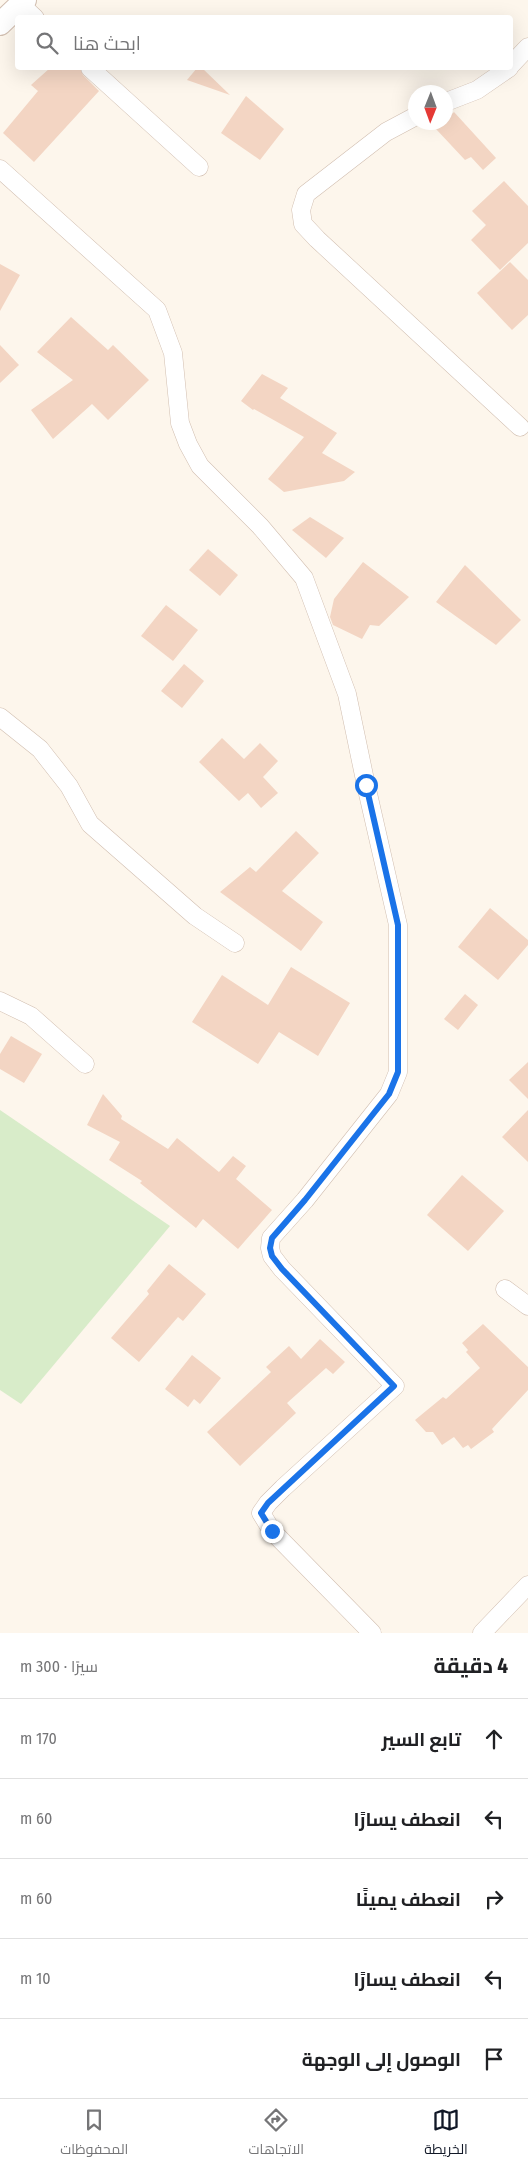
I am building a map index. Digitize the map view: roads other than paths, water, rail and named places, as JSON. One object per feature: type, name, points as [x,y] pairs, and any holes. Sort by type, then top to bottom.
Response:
[{"type":"street","points":[[0,24],[27,7]]},
{"type":"street","points":[[513,64],[528,47]]},
{"type":"street","points":[[92,70],[199,167]]},
{"type":"street","points":[[453,99],[477,90],[506,70]]},
{"type":"street","points":[[408,120],[386,132],[306,194],[300,210],[303,224],[520,427]]},
{"type":"street","points":[[0,169],[157,310],[173,353],[180,423],[188,444],[200,466],[260,526],[304,578],[347,694],[398,925],[398,1072],[389,1094],[305,1200],[272,1238],[270,1248],[272,1256],[282,1269],[394,1386],[283,1488],[261,1513],[272,1531],[372,1633]]},
{"type":"street","points":[[0,717],[40,750],[69,786],[90,824],[195,916],[235,942]]},
{"type":"street","points":[[0,1001],[31,1016],[84,1064]]},
{"type":"street","points":[[505,1289],[528,1306]]},
{"type":"street","points":[[482,1633],[528,1585]]}]
